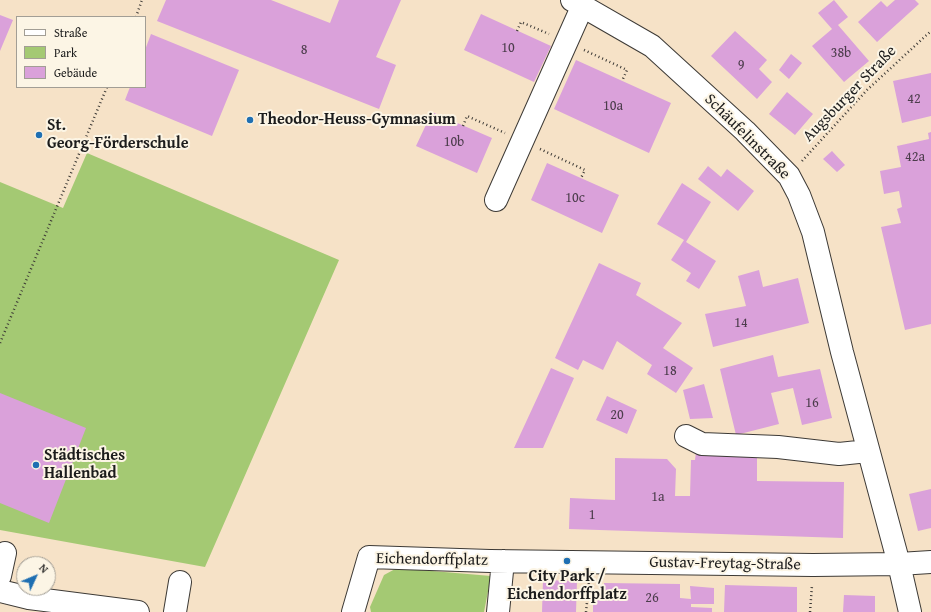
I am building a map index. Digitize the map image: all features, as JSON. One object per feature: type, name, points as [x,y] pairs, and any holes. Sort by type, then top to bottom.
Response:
[{"type":"street","points":[[496,200],[567,42],[578,3]]},
{"type":"street","name":"Schäufelinstraße","points":[[578,3],[652,46],[745,132],[789,176],[800,195],[813,232],[868,451],[899,564],[910,612]]},
{"type":"street","points":[[686,436],[702,444],[778,447],[839,454],[868,451]]},
{"type":"street","points":[[0,576],[5,553]]},
{"type":"street","name":"Eichendorffplatz","points":[[354,612],[369,557],[511,561],[498,612]]},
{"type":"street","name":"Gustav-Freytag-Straße","points":[[511,561],[813,565],[931,562]]},
{"type":"street","points":[[175,612],[180,582]]},
{"type":"street","points":[[0,591],[28,605],[138,612]]},
{"type":"path","points":[[136,16],[142,0]]},
{"type":"path","points":[[517,31],[521,22],[627,70],[622,81]]},
{"type":"path","name":"Augsburger Straße","points":[[789,176],[867,90],[931,31]]},
{"type":"path","points":[[0,343],[107,88]]},
{"type":"path","points":[[463,126],[467,116],[585,170],[581,178]]},
{"type":"path","points":[[586,612],[591,562]]},
{"type":"path","points":[[810,612],[813,565]]},
{"type":"green space","points":[[87,153],[339,260],[205,567],[0,530],[0,182],[63,208]]},
{"type":"green space","points":[[397,568],[491,576],[484,612],[371,612],[370,607],[384,575]]},
{"type":"building","points":[[166,0],[271,0],[330,23],[339,0],[401,0],[376,57],[396,65],[379,109],[157,21]]},
{"type":"building","points":[[834,0],[848,17],[838,25],[869,61],[844,82],[812,46],[832,29],[818,13]]},
{"type":"building","points":[[895,0],[915,0],[919,4],[877,42],[858,22],[881,1],[887,7]]},
{"type":"building","points":[[481,14],[551,46],[534,82],[464,50]]},
{"type":"building","points":[[0,15],[13,20],[0,51]]},
{"type":"building","points":[[735,31],[767,60],[759,69],[772,82],[757,99],[711,56]]},
{"type":"building","points":[[151,34],[239,70],[212,136],[125,100],[130,88],[146,88],[146,47]]},
{"type":"building","points":[[791,54],[802,63],[789,79],[779,70]]},
{"type":"building","points":[[576,60],[671,103],[649,153],[554,109]]},
{"type":"building","points":[[931,73],[931,116],[902,123],[893,81]]},
{"type":"building","points":[[787,92],[813,114],[795,135],[769,114]]},
{"type":"building","points":[[432,112],[492,138],[477,173],[416,146]]},
{"type":"building","points":[[931,132],[931,324],[905,330],[881,227],[901,223],[897,209],[902,207],[899,191],[884,194],[880,171],[901,167],[897,146],[929,139],[928,133]]},
{"type":"building","points":[[832,151],[845,165],[837,172],[823,159]]},
{"type":"building","points":[[547,163],[619,195],[602,233],[531,200]]},
{"type":"building","points":[[708,166],[721,177],[727,169],[754,191],[738,211],[698,179]]},
{"type":"building","points":[[682,183],[711,202],[686,242],[716,261],[699,289],[686,281],[691,273],[671,260],[684,240],[657,224]]},
{"type":"building","points":[[599,263],[641,283],[636,295],[682,323],[663,348],[693,368],[676,393],[647,374],[652,365],[617,341],[603,370],[583,360],[578,370],[555,358]]},
{"type":"building","points":[[759,270],[763,287],[798,278],[809,323],[713,347],[705,314],[746,306],[738,276]]},
{"type":"building","points":[[773,355],[778,377],[820,369],[832,418],[802,425],[793,388],[771,393],[779,424],[736,435],[720,369]]},
{"type":"building","points":[[551,368],[574,378],[543,448],[514,448]]},
{"type":"building","points":[[704,384],[713,418],[690,419],[683,390]]},
{"type":"building","name":"Städtisches Hallenbad","points":[[0,393],[86,428],[49,523],[0,503]]},
{"type":"building","points":[[607,396],[637,410],[627,434],[596,420]]},
{"type":"building","points":[[696,452],[757,453],[757,481],[844,482],[843,538],[569,529],[570,498],[615,500],[615,458],[667,459],[676,469],[675,496],[690,496],[691,460],[695,460]]},
{"type":"building","points":[[931,489],[931,528],[918,531],[909,494]]},
{"type":"building","points":[[543,580],[577,581],[576,612],[542,612]]},
{"type":"building","points":[[604,583],[680,584],[680,598],[691,599],[690,586],[714,588],[714,604],[691,604],[691,607],[712,608],[712,612],[593,612],[593,596],[604,596]]},
{"type":"building","points":[[725,585],[797,587],[797,612],[724,612]]},
{"type":"building","points":[[844,595],[875,596],[875,612],[843,612]]},
{"type":"place","name":"Theodor-Heuss-Gymnasium","points":[[250,120]]},
{"type":"place","name":"St. Georg-Förderschule","points":[[39,135]]},
{"type":"place","name":"Städtisches Hallenbad","points":[[36,465]]},
{"type":"place","name":"City Park / Eichendorffplatz","points":[[567,561]]}]
